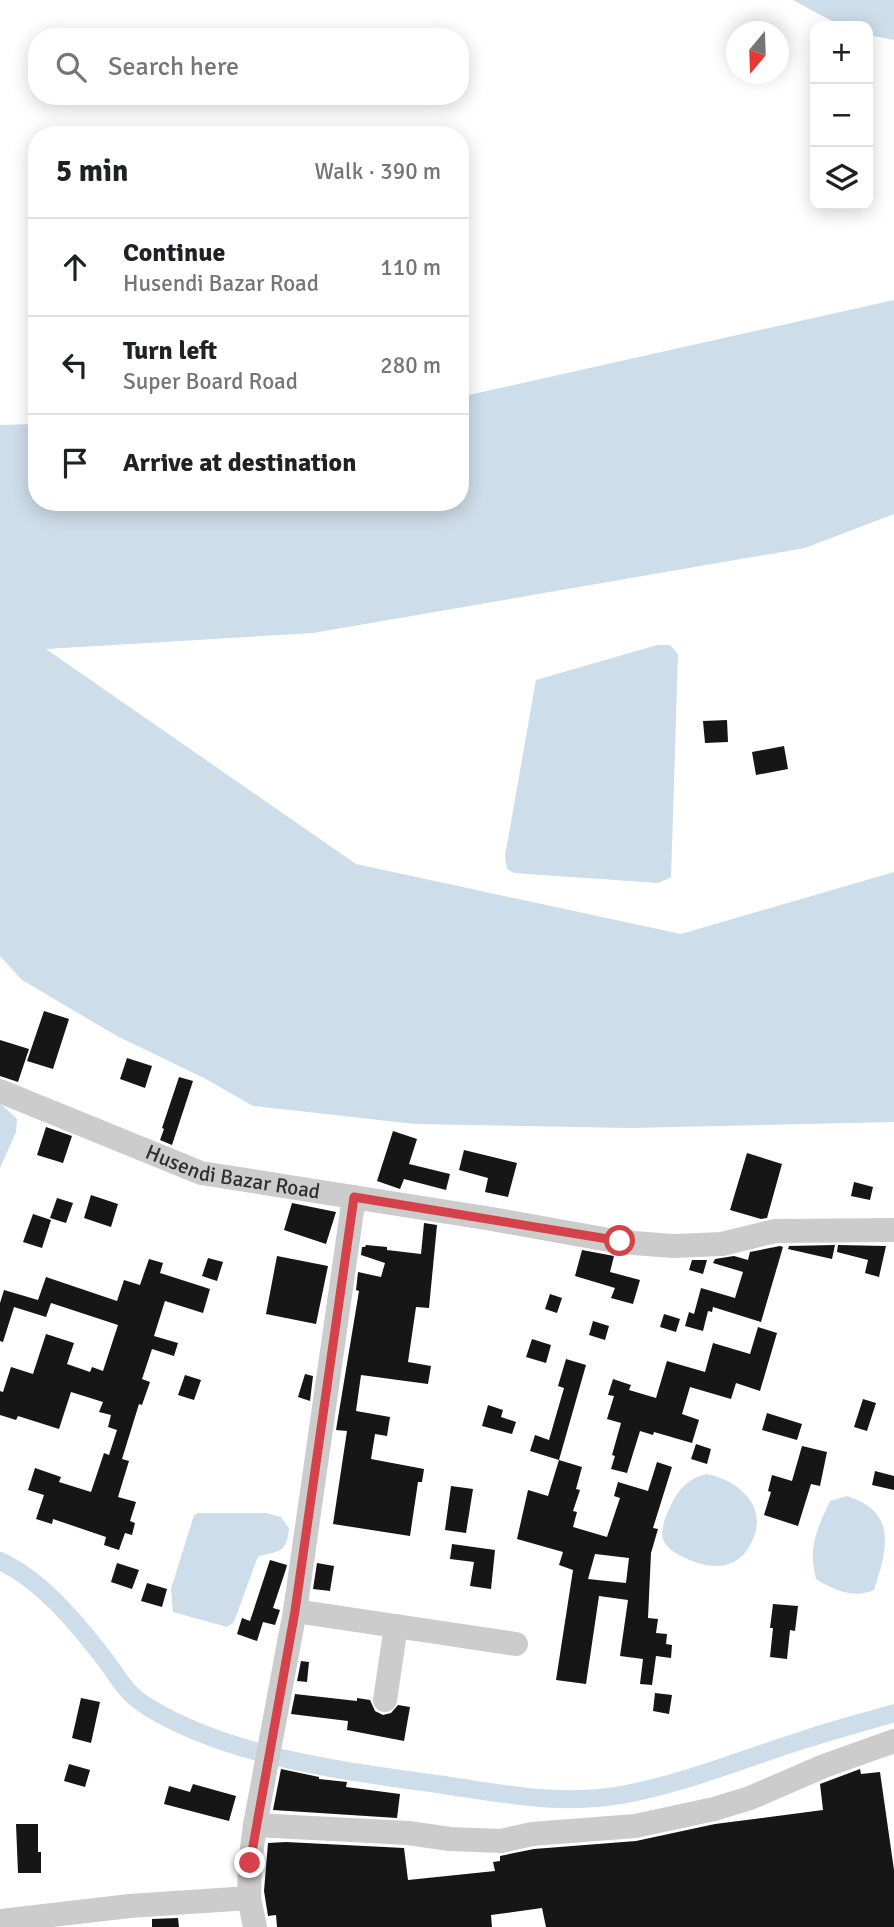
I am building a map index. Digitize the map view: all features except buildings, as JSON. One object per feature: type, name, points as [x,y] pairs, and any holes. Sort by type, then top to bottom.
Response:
[{"type":"street","name":"Husendi Bazar Road","points":[[0,1091],[201,1173],[620,1241],[673,1246],[722,1244],[775,1231],[894,1230]]},
{"type":"street","points":[[255,1927],[249,1898],[255,1825],[295,1611],[354,1197]]},
{"type":"street","points":[[295,1611],[516,1644]]},
{"type":"street","points":[[385,1700],[396,1626]]},
{"type":"street","points":[[255,1825],[501,1841],[532,1835],[635,1825],[751,1798],[824,1766],[894,1741]]},
{"type":"street","points":[[0,1921],[131,1917],[249,1898]]},
{"type":"water","points":[[793,0],[894,0],[894,40],[873,36],[873,21],[832,21]]},
{"type":"water","points":[[894,300],[894,514],[805,548],[313,633],[46,649],[356,864],[681,934],[894,872],[894,1122],[630,1128],[415,1124],[253,1106],[206,1079],[117,1036],[22,980],[0,956],[0,425],[28,424],[28,511],[469,511],[469,395]]},
{"type":"water","points":[[657,645],[670,645],[678,654],[671,877],[658,883],[514,873],[507,869],[505,856],[536,680]]},
{"type":"water","points":[[0,1103],[17,1119],[16,1132],[0,1168]]},
{"type":"water","points":[[707,1474],[742,1491],[755,1510],[757,1521],[755,1534],[743,1555],[735,1561],[719,1566],[692,1561],[671,1550],[663,1539],[662,1530],[678,1493],[686,1484]]},
{"type":"water","points":[[847,1496],[873,1510],[884,1531],[885,1543],[879,1573],[874,1590],[866,1593],[844,1592],[816,1579],[813,1548],[818,1530],[830,1501]]},
{"type":"water","points":[[266,1513],[281,1517],[289,1528],[287,1542],[282,1549],[257,1559],[234,1622],[227,1627],[173,1612],[171,1589],[194,1515]]},
{"type":"waterway","points":[[0,1561],[43,1590],[92,1643],[128,1690],[148,1707],[214,1738],[251,1750],[326,1767],[529,1797],[597,1798],[667,1784],[894,1713]]},
{"type":"route","points":[[250,1863],[261,1787],[295,1611],[354,1197],[620,1241]]}]
